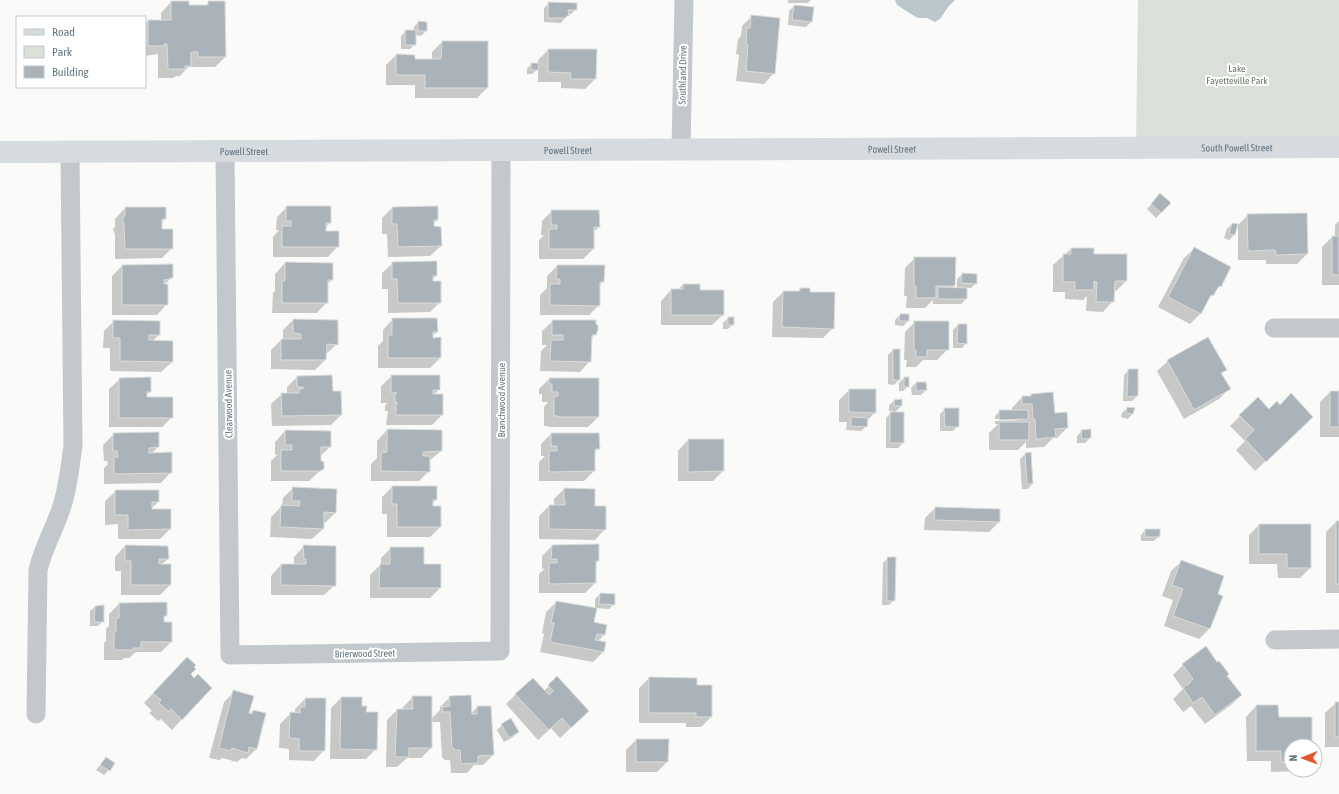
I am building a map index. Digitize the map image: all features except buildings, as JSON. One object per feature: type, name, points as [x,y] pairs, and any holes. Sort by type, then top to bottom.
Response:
[{"type":"street","name":"Southland Drive","points":[[681,149],[684,0]]},
{"type":"street","name":"Powell Street","points":[[0,152],[1136,147]]},
{"type":"street","name":"South Powell Street","points":[[1136,147],[1339,148]]},
{"type":"street","name":"Branchwood Avenue","points":[[500,651],[501,150]]},
{"type":"street","points":[[36,714],[38,570],[41,555],[62,508],[69,477],[73,446],[70,152]]},
{"type":"street","name":"Clearwood Avenue","points":[[225,152],[230,655]]},
{"type":"street","points":[[1274,328],[1339,328]]},
{"type":"street","points":[[1275,640],[1339,639]]},
{"type":"street","name":"Brierwood Street","points":[[230,655],[500,651]]},
{"type":"green space","name":"Lake Fayetteville Park","points":[[1138,0],[1339,0],[1339,147],[1136,147]]},
{"type":"shaded area","points":[[895,0],[955,0],[940,19],[935,22],[927,18],[918,18],[897,5]]}]
